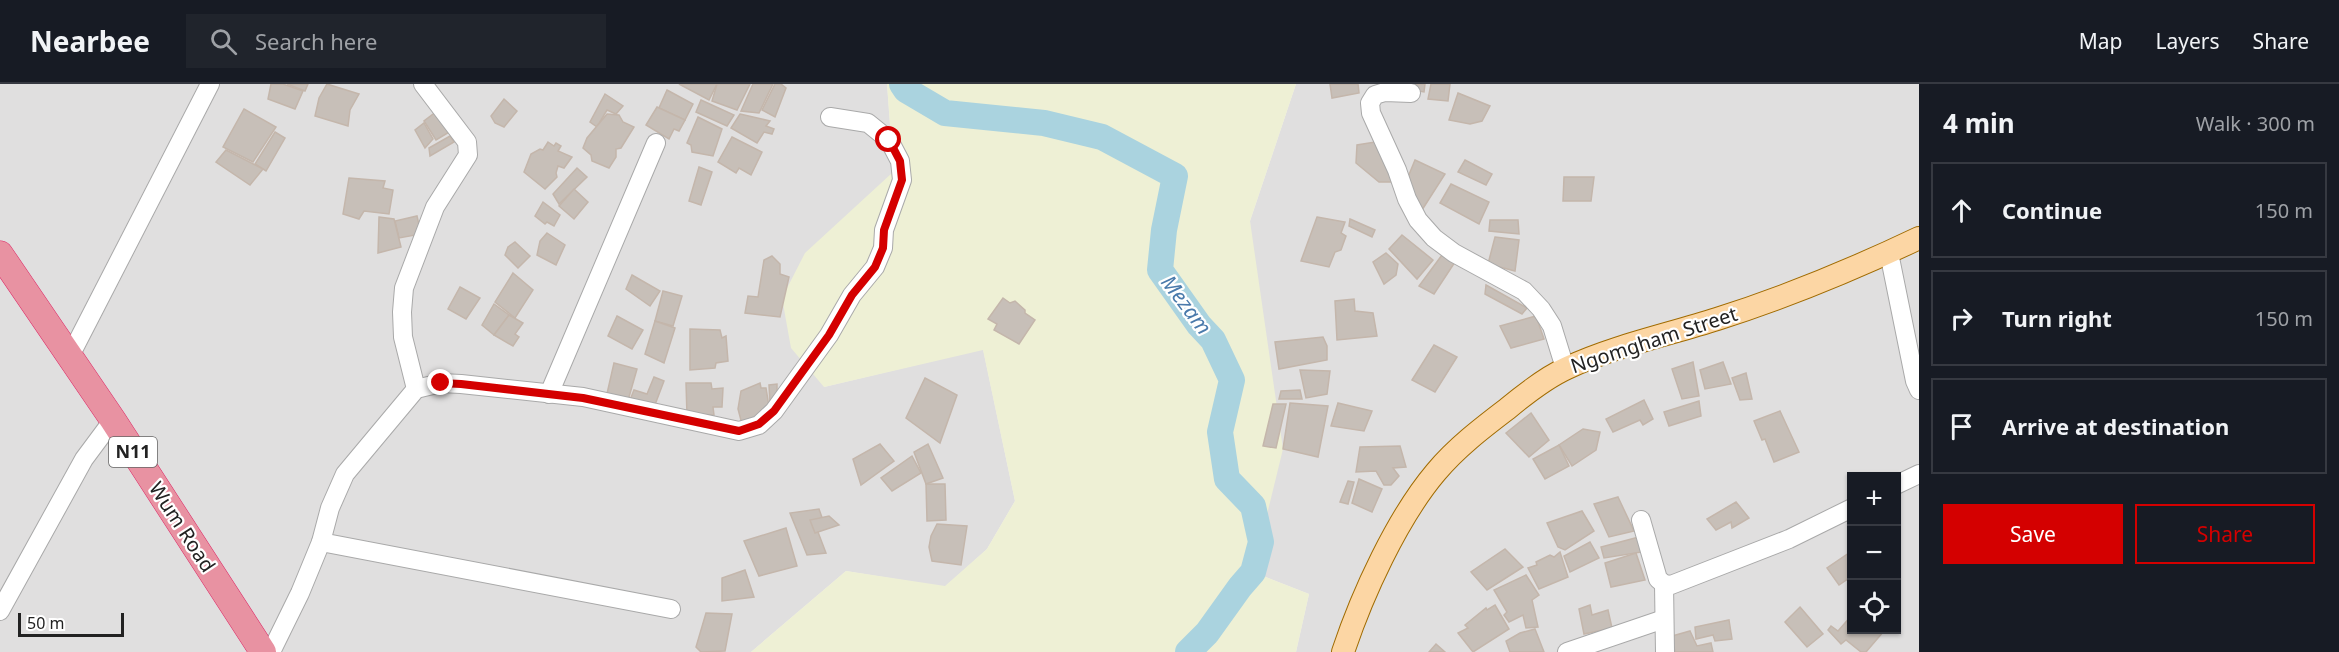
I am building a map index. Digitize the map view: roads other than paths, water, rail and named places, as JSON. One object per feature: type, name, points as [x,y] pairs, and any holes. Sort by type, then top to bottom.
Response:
[{"type":"highway","name":"Wum Road","points":[[0,254],[113,420],[263,652]]},
{"type":"main road","name":"Ngomgham Street","points":[[1343,652],[1351,627],[1398,525],[1436,472],[1482,428],[1528,393],[1565,368],[1760,304],[1889,253],[1919,238]]},
{"type":"street","points":[[69,358],[210,84]]},
{"type":"street","points":[[416,389],[403,337],[404,288],[435,207],[468,155],[467,142],[423,84]]},
{"type":"street","points":[[1410,93],[1375,94],[1370,103],[1371,113],[1418,220],[1434,238],[1454,253],[1524,291],[1541,309],[1552,326],[1565,368]]},
{"type":"street","points":[[271,652],[300,593],[321,542],[330,508],[345,474],[416,389],[441,383],[461,384],[583,398],[739,431],[759,424],[774,411],[829,335],[852,295],[875,267],[883,248],[884,230],[902,180],[900,161],[889,140],[868,123],[830,117]]},
{"type":"street","points":[[549,394],[656,143]]},
{"type":"street","points":[[1889,253],[1919,390]]},
{"type":"street","points":[[0,611],[84,459],[113,420]]},
{"type":"street","points":[[1901,483],[1919,474]]},
{"type":"street","points":[[1641,520],[1658,579],[1664,584],[1671,585],[1789,539],[1847,510]]},
{"type":"street","points":[[321,542],[671,609]]},
{"type":"street","points":[[1664,584],[1665,652]]},
{"type":"street","points":[[1567,652],[1664,619]]},
{"type":"waterway","name":"Mezam","points":[[902,84],[906,90],[945,113],[1044,123],[1102,137],[1175,176],[1164,230],[1160,270],[1199,325],[1213,340],[1232,380],[1220,432],[1227,479],[1253,506],[1261,542],[1253,572],[1207,633],[1188,652]]}]
